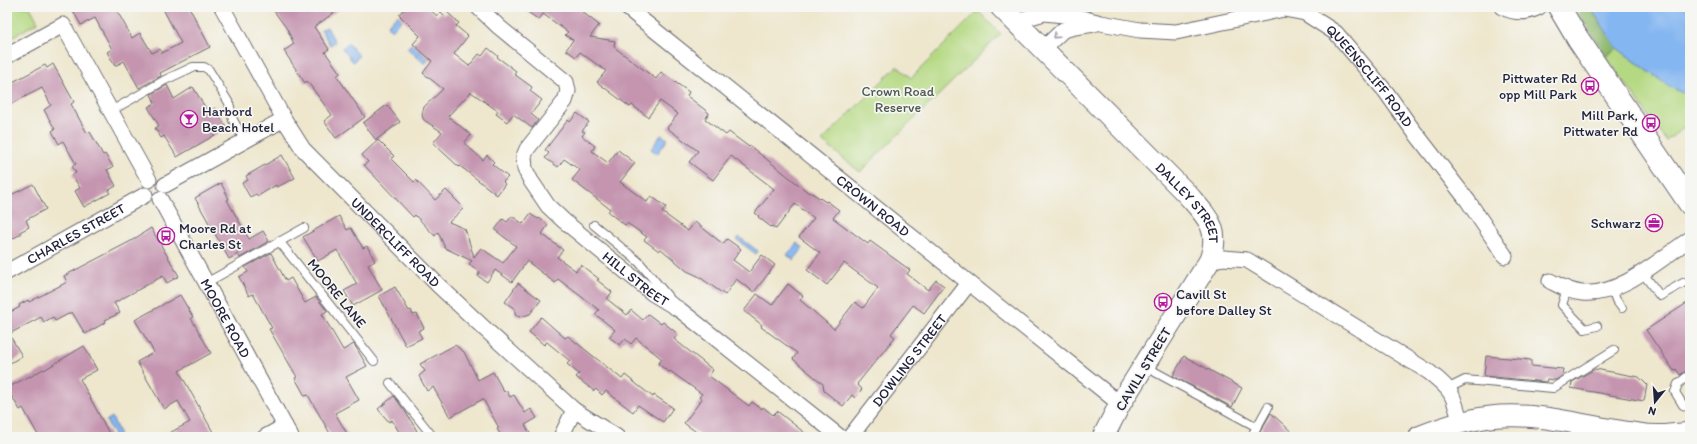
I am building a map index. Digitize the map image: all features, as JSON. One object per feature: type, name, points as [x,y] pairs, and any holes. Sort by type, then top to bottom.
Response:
[{"type":"main road","points":[[1001,7],[1042,50]]},
{"type":"main road","points":[[1559,7],[1578,39],[1690,204]]},
{"type":"main road","name":"DALLEY STREET","points":[[1042,50],[1201,210],[1210,222],[1214,233],[1214,244],[1210,260]]},
{"type":"main road","name":"CAVILL STREET","points":[[1103,437],[1120,404],[1210,260]]},
{"type":"main road","points":[[1419,437],[1460,421],[1501,416],[1547,419],[1639,434],[1674,435],[1690,433]]},
{"type":"street","name":"UNDERCLIFF ROAD","points":[[222,7],[284,119],[303,149],[438,285],[574,410],[617,437]]},
{"type":"street","name":"HILL STREET","points":[[478,7],[499,27],[566,82],[568,91],[565,101],[527,149],[524,156],[525,169],[531,181],[548,206],[564,221],[652,293],[680,310],[840,437]]},
{"type":"street","name":"CROWN ROAD","points":[[626,7],[1120,404]]},
{"type":"street","points":[[1502,7],[1516,13],[1534,10],[1539,7]]},
{"type":"street","name":"QUEENSCLIFF ROAD","points":[[1017,24],[1027,18],[1044,13],[1074,16],[1101,23],[1156,32],[1176,32],[1284,9],[1305,13],[1336,33],[1386,92],[1410,126],[1468,200],[1505,256]]},
{"type":"street","name":"QUEENSCLIFF ROAD","points":[[1042,50],[1063,30],[1101,23]]},
{"type":"street","points":[[7,56],[62,25],[111,111],[147,188]]},
{"type":"street","points":[[147,188],[152,179],[160,180],[163,192],[284,119]]},
{"type":"street","name":"CHARLES STREET","points":[[7,272],[147,188]]},
{"type":"street","name":"MOORE ROAD","points":[[163,192],[206,283],[288,432]]},
{"type":"street","points":[[1550,281],[1567,289],[1582,293],[1605,292],[1627,282],[1690,239]]},
{"type":"street","name":"DALLEY STREET","points":[[1210,260],[1224,258],[1246,260],[1429,372],[1449,388],[1456,404],[1460,421]]},
{"type":"street","name":"DOWLING STREET","points":[[850,437],[969,283]]},
{"type":"street","points":[[561,437],[574,410]]},
{"type":"street","points":[[265,437],[288,432]]},
{"type":"lane","points":[[111,111],[165,80],[193,67],[204,67],[209,70],[229,103],[233,120],[246,141]]},
{"type":"lane","points":[[594,225],[639,262],[680,310]]},
{"type":"lane","points":[[206,283],[304,228]]},
{"type":"lane","name":"MOORE LANE","points":[[279,241],[374,361]]},
{"type":"lane","points":[[1642,272],[1660,296],[1683,283]]},
{"type":"lane","points":[[1567,289],[1562,305],[1585,329],[1597,326]]},
{"type":"lane","points":[[1612,289],[1616,300],[1622,308]]},
{"type":"lane","points":[[1449,388],[1465,380],[1553,388],[1614,350]]},
{"type":"lane","points":[[1144,366],[1257,427]]},
{"type":"lane","points":[[1687,377],[1678,384],[1675,392],[1687,406]]},
{"type":"lane","points":[[390,383],[433,437]]},
{"type":"lane","points":[[1252,437],[1268,407]]},
{"type":"green space","points":[[7,7],[30,7],[38,22],[7,40]]},
{"type":"green space","points":[[1576,7],[1590,7],[1617,48],[1606,56]]},
{"type":"green space","name":"Crown Road Reserve","points":[[978,11],[1001,34],[860,172],[822,141],[897,66],[911,78]]},
{"type":"green space","points":[[1617,48],[1667,85],[1690,97],[1690,123],[1666,141],[1606,56]]},
{"type":"water","points":[[1590,7],[1690,7],[1690,97],[1667,85],[1617,48]]},
{"type":"water","points":[[397,15],[402,20],[392,30],[387,26]]},
{"type":"water","points":[[327,27],[335,42],[330,45],[321,30]]},
{"type":"water","points":[[348,43],[359,56],[353,62],[342,48]]},
{"type":"water","points":[[411,44],[429,60],[425,64],[407,48]]},
{"type":"water","points":[[661,135],[668,139],[657,154],[651,149]]},
{"type":"water","points":[[739,237],[758,251],[756,254],[737,240]]},
{"type":"water","points":[[797,243],[803,248],[794,260],[787,255]]},
{"type":"water","points":[[112,417],[120,435],[115,437],[106,421]]},
{"type":"building","points":[[71,7],[115,7],[132,38],[140,33],[152,53],[160,49],[162,53],[181,43],[162,7],[189,7],[210,47],[160,73],[161,76],[139,88],[124,61],[115,66],[107,52],[112,49],[95,18],[81,25]]},
{"type":"building","points":[[271,7],[342,7],[314,27],[329,49],[325,52],[340,73],[337,76],[365,117],[336,138],[324,121],[332,115],[307,81],[305,83],[284,51],[294,44],[287,29]]},
{"type":"building","points":[[406,7],[427,7],[437,16],[441,12],[444,15],[447,12],[459,23],[456,26],[468,36],[454,54],[469,66],[479,54],[482,56],[488,48],[498,56],[497,57],[516,71],[514,74],[532,87],[530,91],[542,100],[531,114],[538,120],[532,128],[513,114],[507,122],[496,114],[498,111],[471,92],[448,116],[471,135],[464,143],[483,160],[487,155],[494,162],[492,164],[508,177],[503,182],[505,184],[497,195],[460,166],[459,167],[433,143],[442,132],[423,119],[422,114],[424,107],[443,89],[423,73],[432,61],[413,44],[420,36],[399,15]]},
{"type":"building","points":[[521,7],[576,7],[599,25],[590,37],[615,41],[614,47],[656,79],[661,72],[689,92],[687,96],[709,113],[705,119],[726,135],[729,132],[749,147],[750,146],[809,193],[810,192],[826,202],[827,201],[839,210],[833,218],[868,244],[870,241],[910,270],[907,274],[928,290],[936,280],[944,286],[924,313],[913,305],[891,334],[895,337],[857,384],[862,389],[855,398],[852,395],[843,406],[824,391],[823,384],[793,359],[797,353],[761,327],[762,325],[744,311],[757,294],[772,305],[788,284],[803,296],[800,300],[834,329],[855,302],[863,308],[878,288],[844,263],[827,285],[807,270],[820,253],[799,237],[814,218],[795,204],[776,229],[772,226],[771,227],[755,213],[774,189],[731,156],[713,180],[689,162],[698,151],[667,128],[678,114],[660,101],[648,117],[632,105],[630,107],[597,82],[606,71],[580,52],[576,57],[566,50],[573,40],[565,35],[568,32],[543,14],[539,20]]},
{"type":"building","points":[[53,64],[74,102],[71,104],[87,133],[90,132],[103,155],[105,154],[113,167],[107,170],[116,186],[109,190],[110,193],[84,207],[75,191],[80,188],[72,175],[76,173],[72,166],[76,164],[63,141],[59,144],[52,131],[55,129],[44,110],[51,105],[42,88],[7,106],[7,85],[45,65],[47,68]]},
{"type":"building","name":"Harbord Beach Hotel","points":[[167,85],[174,99],[193,87],[208,112],[215,108],[227,128],[177,157],[164,136],[161,138],[155,128],[159,126],[148,107],[155,103],[151,94]]},
{"type":"building","points":[[387,105],[400,122],[376,140],[363,123]]},
{"type":"building","points":[[577,113],[589,122],[582,131],[585,132],[582,136],[595,146],[592,151],[608,163],[618,150],[635,163],[620,182],[647,202],[651,196],[666,207],[662,212],[688,231],[695,222],[723,244],[727,239],[741,249],[733,260],[749,272],[762,255],[775,265],[754,292],[736,279],[725,295],[698,276],[687,271],[661,249],[659,251],[644,240],[647,237],[627,223],[625,225],[608,212],[610,209],[572,180],[580,170],[564,159],[558,167],[545,158],[549,153],[545,150],[568,120],[570,122]]},
{"type":"building","points":[[378,140],[394,156],[391,159],[414,182],[416,180],[435,200],[446,190],[464,208],[449,222],[465,229],[474,257],[481,248],[503,263],[516,246],[495,230],[503,219],[507,222],[512,216],[523,224],[530,214],[538,219],[539,218],[548,225],[542,234],[563,250],[557,257],[576,271],[581,265],[599,279],[597,280],[612,292],[607,299],[627,315],[631,310],[643,320],[648,314],[661,324],[663,322],[678,334],[674,339],[713,370],[709,376],[749,406],[752,402],[762,409],[763,407],[773,415],[777,411],[810,437],[703,437],[684,423],[702,399],[699,397],[702,394],[658,364],[662,359],[636,338],[631,344],[625,339],[620,345],[609,337],[615,330],[595,314],[599,310],[558,279],[555,283],[527,261],[512,282],[495,270],[487,282],[478,276],[480,272],[469,264],[472,261],[445,248],[438,232],[435,236],[415,215],[413,217],[364,165],[368,162],[362,155]]},
{"type":"building","points":[[282,155],[295,178],[277,187],[276,185],[258,196],[256,194],[250,197],[242,183],[248,180],[246,176]]},
{"type":"building","points":[[221,183],[229,199],[227,200],[249,239],[263,231],[269,241],[240,258],[238,254],[229,259],[195,198]]},
{"type":"building","points":[[33,184],[46,209],[26,220],[29,227],[20,232],[21,234],[7,240],[7,197]]},
{"type":"building","points":[[339,216],[347,230],[351,228],[363,248],[367,246],[375,261],[368,265],[382,290],[353,306],[344,291],[357,284],[337,250],[318,261],[303,237]]},
{"type":"building","points":[[151,228],[179,276],[167,283],[163,276],[114,303],[120,313],[105,320],[106,322],[85,334],[72,312],[55,321],[53,317],[44,322],[41,317],[9,334],[22,356],[7,365],[7,314],[20,307],[19,305],[28,300],[29,302],[67,282],[64,276],[131,241]]},
{"type":"building","points":[[271,253],[286,281],[291,278],[305,303],[316,297],[327,311],[322,314],[343,350],[354,344],[367,366],[346,377],[359,400],[335,413],[349,437],[332,437],[308,395],[305,396],[295,378],[297,377],[269,329],[272,328],[253,294],[249,296],[239,277],[248,272],[245,267]]},
{"type":"building","points":[[518,283],[541,300],[530,314],[520,317],[515,315],[515,309],[505,302]]},
{"type":"building","points":[[395,287],[409,311],[411,310],[413,315],[417,314],[424,328],[418,331],[422,338],[406,346],[379,296]]},
{"type":"building","points":[[180,295],[211,353],[179,371],[213,432],[204,437],[162,437],[190,422],[178,401],[164,409],[137,362],[154,352],[135,320]]},
{"type":"building","points":[[1690,301],[1690,369],[1680,375],[1676,369],[1674,371],[1646,330]]},
{"type":"building","points":[[541,317],[565,338],[568,336],[622,379],[625,375],[653,397],[654,395],[673,408],[663,422],[638,405],[633,412],[606,391],[602,395],[596,389],[594,391],[576,377],[579,374],[567,364],[570,361],[547,342],[544,345],[529,332]]},
{"type":"building","points":[[455,345],[464,352],[478,380],[493,372],[504,392],[506,390],[510,397],[514,395],[525,413],[531,409],[537,418],[525,425],[532,437],[502,437],[497,429],[499,428],[483,399],[450,417],[433,387],[427,391],[419,376],[425,371],[420,364]]},
{"type":"building","points":[[84,346],[97,370],[80,379],[111,437],[39,437],[23,408],[20,410],[7,388],[43,369],[44,370]]},
{"type":"building","points":[[1184,356],[1242,388],[1232,407],[1173,376]]},
{"type":"building","points":[[1486,356],[1531,360],[1531,366],[1563,369],[1562,376],[1556,380],[1547,379],[1546,382],[1484,376]]},
{"type":"building","points":[[1595,369],[1639,377],[1647,385],[1644,401],[1571,388],[1572,382]]},
{"type":"building","points":[[394,396],[417,431],[406,437],[402,437],[392,420],[389,422],[378,409]]},
{"type":"building","points":[[1271,413],[1297,437],[1257,437]]},
{"type":"place","name":"Pittwater Rd opp Mill Park","points":[[1590,86]]},
{"type":"place","name":"Harbord Beach Hotel","points":[[189,119]]},
{"type":"place","name":"Mill Park, Pittwater Rd","points":[[1651,123]]},
{"type":"place","name":"Schwarz","points":[[1654,223]]},
{"type":"place","name":"Moore Rd at Charles St","points":[[166,236]]},
{"type":"place","name":"Cavill St before Dalley St","points":[[1163,302]]}]
